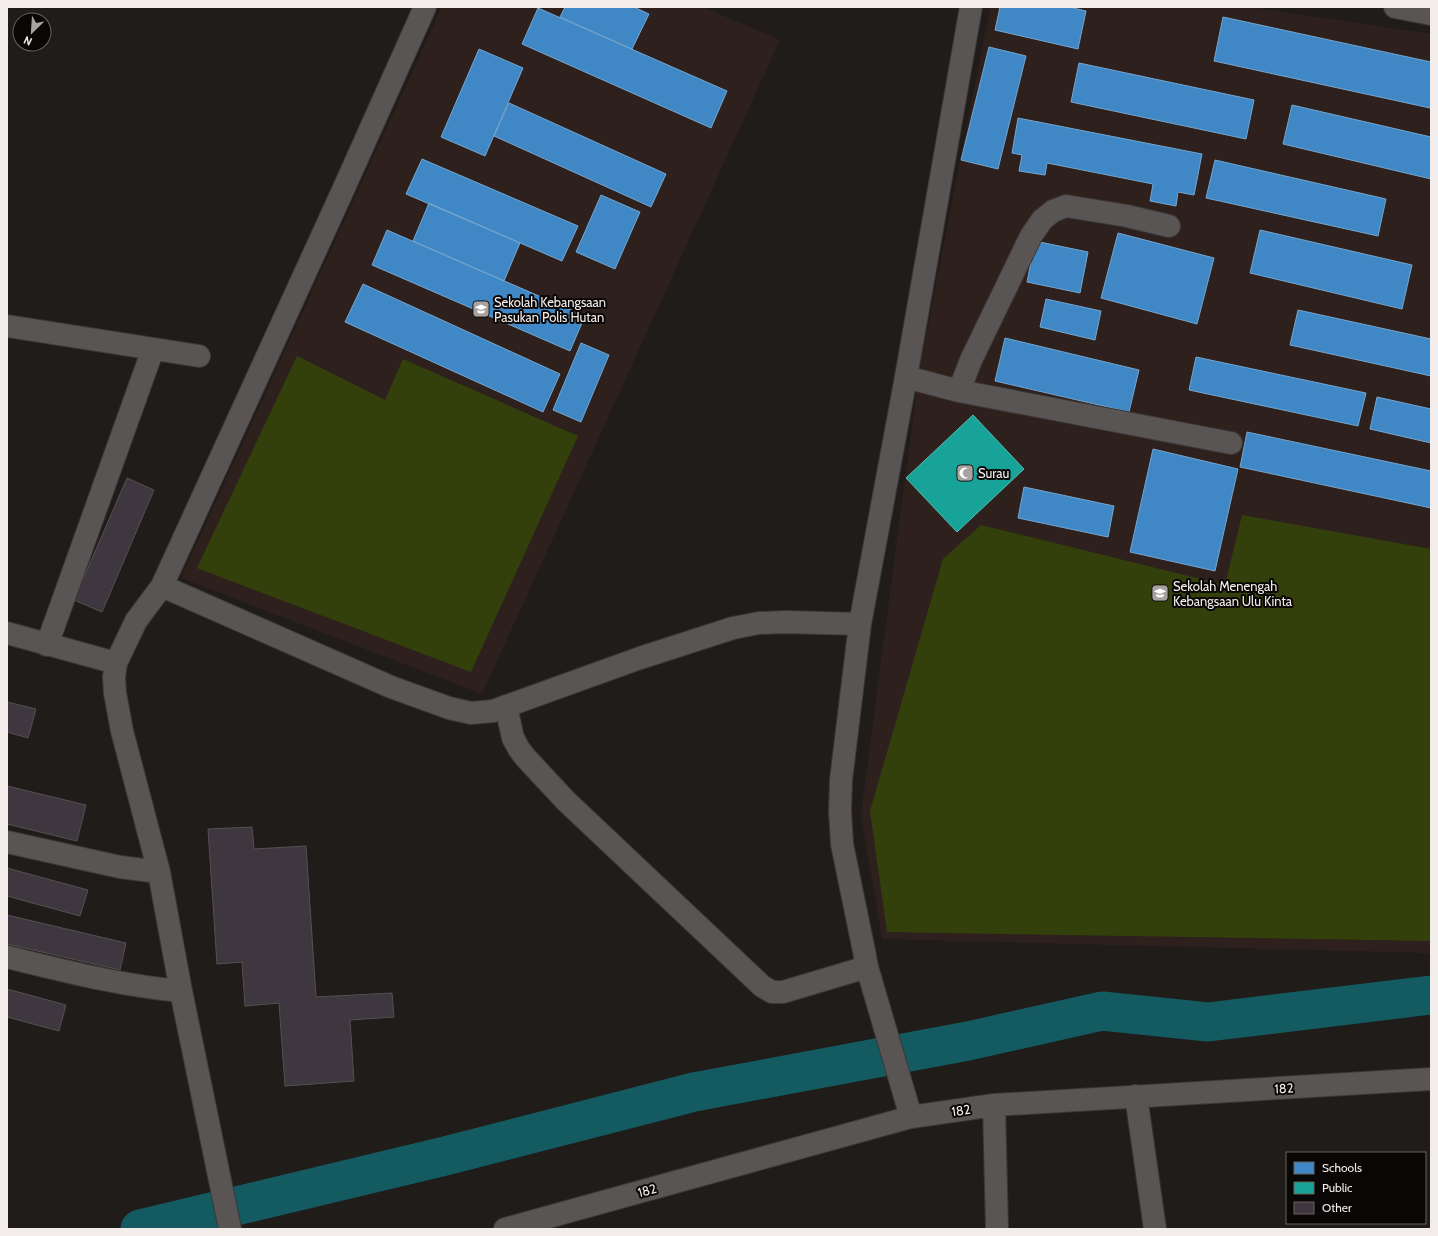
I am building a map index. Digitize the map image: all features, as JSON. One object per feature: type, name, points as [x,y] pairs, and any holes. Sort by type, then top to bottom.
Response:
[{"type":"street","points":[[230,1229],[181,991],[159,872],[122,731],[114,677],[116,663],[136,621],[162,586],[425,7]]},
{"type":"street","points":[[911,1117],[867,967],[842,844],[840,811],[841,780],[860,624],[906,377],[971,7]]},
{"type":"street","points":[[1396,7],[1431,14]]},
{"type":"street","points":[[959,391],[971,360],[1031,236],[1042,220],[1054,210],[1066,206],[1127,216],[1169,226]]},
{"type":"street","points":[[7,326],[199,356]]},
{"type":"street","points":[[47,644],[153,349]]},
{"type":"street","points":[[906,377],[959,391],[1232,443]]},
{"type":"street","points":[[162,586],[391,687],[449,708],[472,713],[493,710],[506,706],[640,658],[733,628],[785,622],[860,624]]},
{"type":"street","points":[[7,633],[116,663]]},
{"type":"street","points":[[506,706],[513,738],[525,757],[566,801],[762,986],[772,992],[783,992],[867,967]]},
{"type":"street","points":[[7,842],[120,867],[159,872]]},
{"type":"street","points":[[7,957],[101,979],[151,988],[181,991]]},
{"type":"street","name":"182","points":[[504,1229],[911,1117],[994,1105],[1431,1079]]},
{"type":"street","points":[[1136,1096],[1155,1229]]},
{"type":"street","points":[[994,1105],[997,1229]]},
{"type":"shaded area","name":"Sekolah Kebangsaan Pasukan Polis Hutan","points":[[442,7],[703,7],[780,40],[482,694],[181,578]]},
{"type":"shaded area","name":"Sekolah Menengah Kebangsaan Ulu Kinta","points":[[990,7],[1250,7],[1431,34],[1431,953],[882,939],[861,814],[919,373]]},
{"type":"green space","points":[[297,356],[385,400],[403,359],[578,436],[471,672],[197,568]]},
{"type":"green space","points":[[1242,515],[1431,549],[1431,941],[887,932],[870,811],[943,559],[981,525],[1225,585]]},
{"type":"building: Schools","points":[[565,7],[634,7],[649,14],[632,49],[560,17]]},
{"type":"building: Schools","points":[[1000,7],[1069,7],[1086,11],[1078,49],[995,30]]},
{"type":"building: Schools","points":[[538,8],[727,91],[711,128],[522,44]]},
{"type":"building: Schools","points":[[1223,17],[1431,62],[1430,108],[1214,61]]},
{"type":"building: Schools","points":[[989,47],[1026,56],[998,169],[961,160]]},
{"type":"building: Schools","points":[[479,49],[523,68],[485,156],[441,137]]},
{"type":"building: Schools","points":[[1079,63],[1254,100],[1246,139],[1071,102]]},
{"type":"building: Schools","points":[[509,103],[666,174],[651,207],[494,136]]},
{"type":"building: Schools","points":[[1292,105],[1431,137],[1431,179],[1283,144]]},
{"type":"building: Schools","points":[[1018,118],[1202,154],[1194,195],[1178,192],[1176,206],[1150,201],[1153,184],[1047,163],[1045,175],[1019,171],[1022,155],[1012,153]]},
{"type":"building: Schools","points":[[422,159],[578,226],[562,261],[406,194]]},
{"type":"building: Schools","points":[[1215,160],[1386,199],[1378,236],[1206,198]]},
{"type":"building: Schools","points":[[601,195],[640,212],[615,269],[576,252]]},
{"type":"building: Schools","points":[[429,203],[520,243],[504,281],[413,241]]},
{"type":"building: Schools","points":[[387,230],[585,316],[570,351],[372,265]]},
{"type":"building: Schools","points":[[1260,230],[1412,265],[1402,309],[1250,273]]},
{"type":"building: Schools","points":[[1118,233],[1214,258],[1197,324],[1101,298]]},
{"type":"building: Schools","points":[[1035,241],[1088,252],[1080,293],[1027,282]]},
{"type":"building: Schools","points":[[363,284],[560,374],[543,412],[345,322]]},
{"type":"building: Schools","points":[[1046,299],[1101,311],[1095,340],[1040,327]]},
{"type":"building: Schools","points":[[1298,310],[1431,339],[1431,376],[1290,345]]},
{"type":"building: Schools","points":[[1005,338],[1139,370],[1129,412],[995,381]]},
{"type":"building: Schools","points":[[581,343],[609,355],[581,422],[553,410]]},
{"type":"building: Schools","points":[[1196,357],[1366,393],[1358,426],[1189,390]]},
{"type":"building: Schools","points":[[1377,397],[1431,409],[1431,443],[1370,429]]},
{"type":"building: Schools","points":[[1247,432],[1431,471],[1431,508],[1240,467]]},
{"type":"building: Schools","points":[[1153,449],[1238,469],[1215,571],[1130,552]]},
{"type":"building: Schools","points":[[1024,487],[1114,506],[1108,537],[1018,518]]},
{"type":"building: Public","name":"Surau","points":[[973,415],[1024,469],[957,532],[906,478]]},
{"type":"building: Other","points":[[127,478],[154,490],[102,612],[74,600]]},
{"type":"building: Other","points":[[7,702],[36,709],[28,738],[7,732]]},
{"type":"building: Other","points":[[7,786],[86,805],[77,841],[7,824]]},
{"type":"building: Other","points":[[252,827],[254,849],[306,846],[316,997],[392,993],[394,1017],[350,1020],[354,1081],[285,1086],[279,1003],[245,1006],[242,962],[217,964],[208,829]]},
{"type":"building: Other","points":[[7,868],[88,890],[80,916],[7,896]]},
{"type":"building: Other","points":[[7,915],[126,943],[120,970],[7,944]]},
{"type":"building: Other","points":[[7,989],[66,1005],[59,1031],[7,1017]]},
{"type":"waterway","points":[[140,1229],[441,1157],[694,1092],[968,1041],[1102,1011],[1208,1022],[1431,995]]},
{"type":"place","name":"Sekolah Kebangsaan Pasukan Polis Hutan","points":[[481,309]]},
{"type":"place","name":"Surau","points":[[965,473]]},
{"type":"place","name":"Sekolah Menengah Kebangsaan Ulu Kinta","points":[[1160,593]]}]
